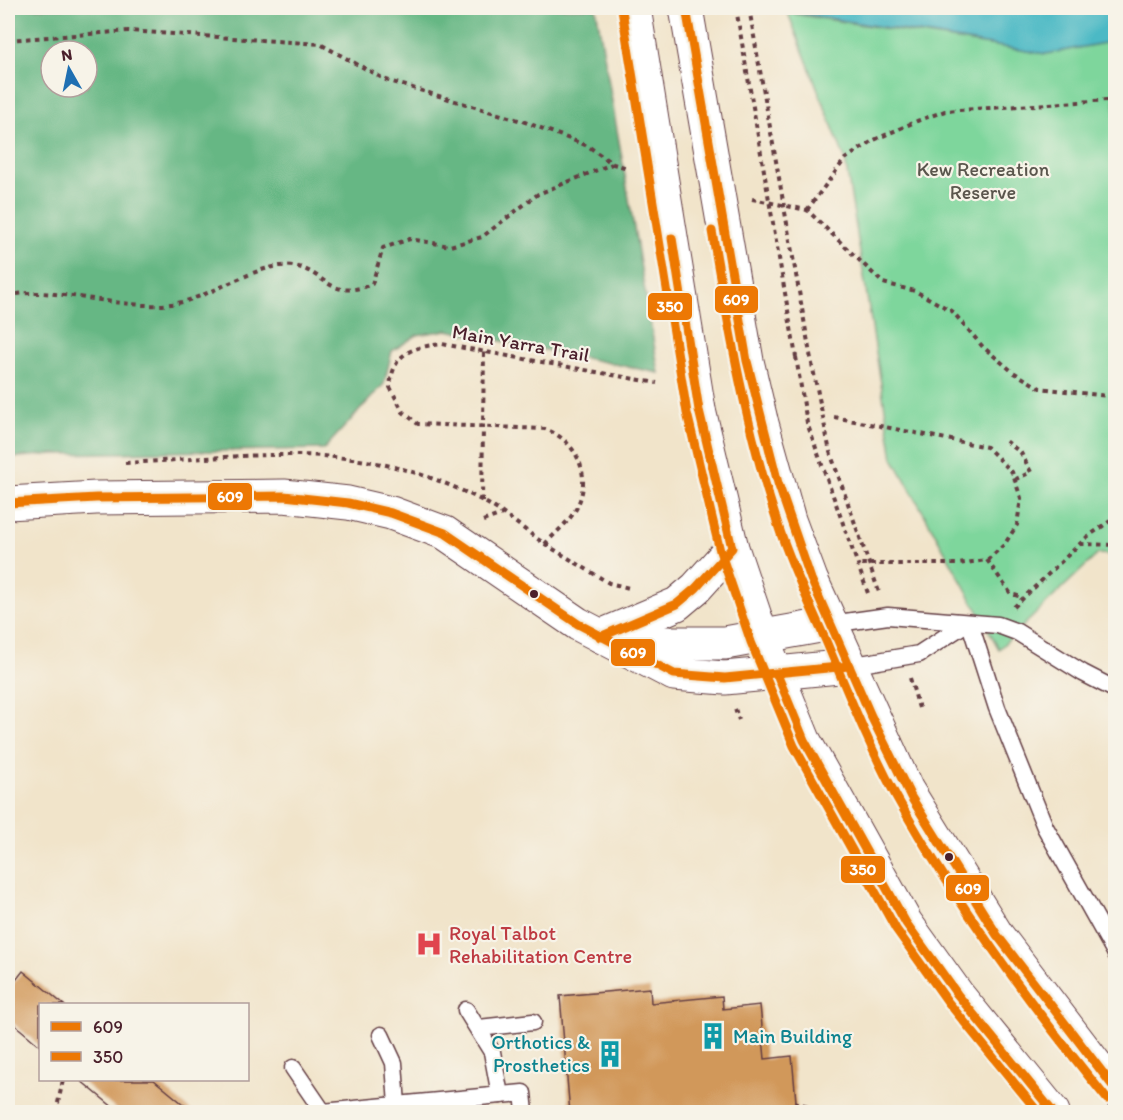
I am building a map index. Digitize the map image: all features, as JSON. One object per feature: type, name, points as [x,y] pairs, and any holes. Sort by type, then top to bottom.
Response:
[{"type":"main road","points":[[634,8],[699,410],[732,548],[762,637],[804,740],[906,923],[929,958],[1053,1113]]},
{"type":"main road","points":[[686,8],[747,361],[789,520],[849,666],[907,790],[966,888],[1005,945],[1116,1091]]},
{"type":"main road","points":[[8,503],[96,498],[284,496],[348,503],[391,513],[445,533],[608,640],[662,669],[685,676],[710,678],[849,666]]},
{"type":"main road","points":[[608,640],[677,604],[696,588],[732,548]]},
{"type":"main road","points":[[608,640],[713,644],[831,624]]},
{"type":"lane","points":[[831,624],[888,616],[913,616],[968,624],[998,625],[1017,632],[1083,673],[1116,690]]},
{"type":"lane","points":[[849,666],[919,654],[968,624]]},
{"type":"lane","points":[[968,624],[997,708],[1045,827],[1116,954]]},
{"type":"lane","points":[[466,1010],[492,1052],[500,1095]]},
{"type":"lane","points":[[479,1028],[533,1022]]},
{"type":"lane","points":[[381,1035],[394,1064],[397,1106]]},
{"type":"lane","points":[[293,1068],[323,1112],[523,1093],[525,1113]]},
{"type":"path","points":[[736,8],[805,414],[857,564],[958,564],[987,560],[1004,545],[1017,525],[1021,498],[1016,479],[999,457],[981,444],[834,417]]},
{"type":"path","points":[[749,8],[810,354],[830,452],[868,564]]},
{"type":"path","points":[[8,40],[129,31],[320,44],[386,80],[525,122],[588,146],[613,164],[634,170]]},
{"type":"path","points":[[807,210],[845,159],[874,140],[926,118],[945,111],[1108,100],[1116,96]]},
{"type":"path","points":[[8,294],[51,294],[107,303],[172,304],[217,290],[260,270],[292,266],[324,282],[353,292],[372,284],[383,248],[410,239],[450,246],[482,237],[538,194],[613,164]]},
{"type":"path","points":[[742,197],[807,210],[883,282],[915,291],[952,311],[983,347],[1013,372],[1041,388],[1116,397]]},
{"type":"path","name":"Main Yarra Trail","points":[[582,476],[574,448],[557,434],[545,429],[418,424],[404,412],[390,387],[396,362],[402,356],[421,346],[441,344],[657,383]]},
{"type":"path","points":[[482,501],[484,350]]},
{"type":"path","points":[[1006,441],[1021,453],[1031,472],[1016,479]]},
{"type":"path","points":[[987,560],[1011,594],[1022,597],[1080,544],[1116,517]]},
{"type":"path","points":[[545,544],[609,583],[638,588]]},
{"type":"path","points":[[1080,544],[1116,545]]},
{"type":"path","points":[[56,1113],[63,1081]]},
{"type":"path","points":[[794,1102],[808,1106],[808,1113]]},
{"type":"green space","points":[[8,8],[596,8],[659,373],[447,330],[417,335],[392,351],[384,384],[324,449],[54,454],[8,458]]},
{"type":"green space","name":"Kew Recreation Reserve","points":[[788,13],[1046,54],[1115,41],[1115,555],[1098,554],[999,649],[893,458],[845,159]]},
{"type":"water","points":[[767,8],[1115,8],[1115,41],[1046,54]]},
{"type":"building","points":[[23,971],[62,1003],[39,1003],[39,1045],[8,1019],[8,990]]},
{"type":"building","points":[[650,988],[651,1003],[722,996],[723,1009],[760,1005],[765,1059],[792,1056],[797,1113],[570,1113],[560,996]]},
{"type":"building","points":[[81,1081],[155,1081],[194,1113],[120,1113]]},
{"type":"transit line","name":"609","points":[[686,8],[747,361],[778,483],[811,579],[871,716],[911,797],[997,935],[1116,1090]]},
{"type":"transit line","name":"350","points":[[622,10],[687,413],[720,551],[751,642],[794,746],[896,929],[948,1002],[1038,1112]]},
{"type":"transit line","name":"350","points":[[712,231],[739,379],[767,489],[794,569],[868,739],[896,796],[943,875],[1022,989],[1107,1099]]},
{"type":"transit line","name":"609","points":[[600,637],[677,604],[696,588],[732,548],[699,410],[672,238]]},
{"type":"transit line","name":"609","points":[[8,503],[96,498],[284,496],[348,503],[391,513],[445,533],[578,624],[674,674],[725,678],[849,666]]},
{"type":"transit line","name":"609","points":[[777,674],[804,740],[906,923],[957,994],[1053,1112]]},
{"type":"place","name":"Royal Talbot Rehabilitation Centre","points":[[429,944]]},
{"type":"place","name":"Main Building","points":[[713,1036]]},
{"type":"place","name":"Orthotics & Prosthetics","points":[[610,1054]]}]
